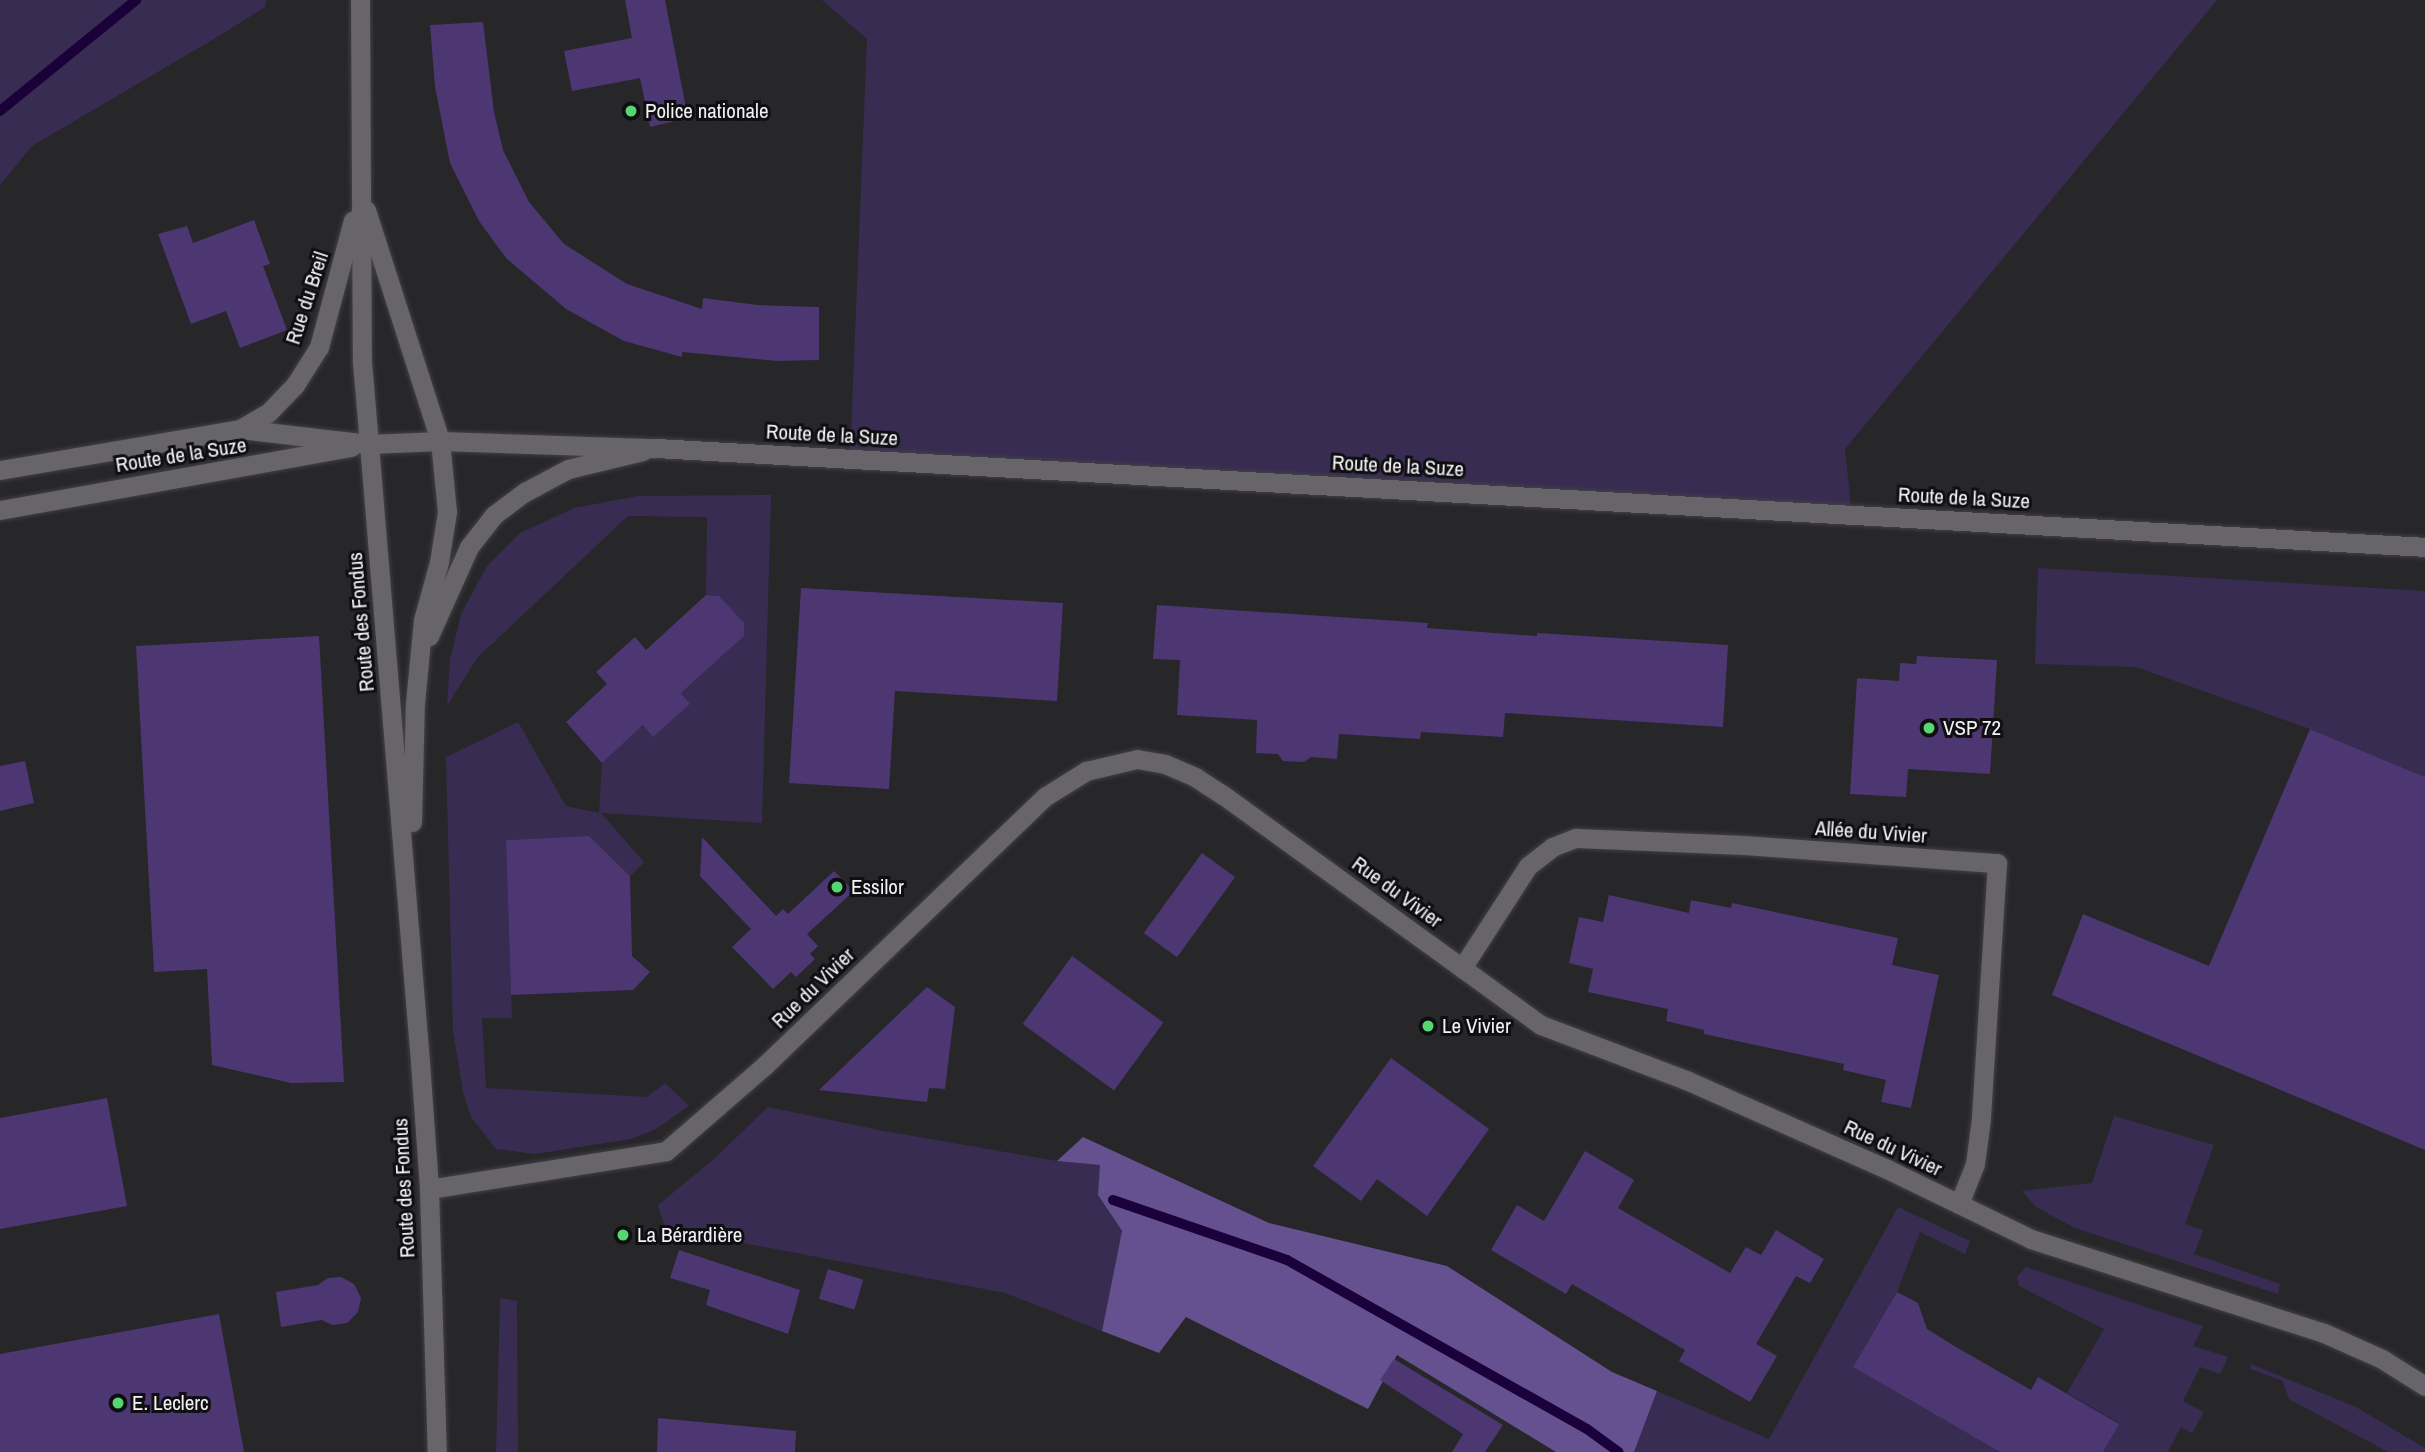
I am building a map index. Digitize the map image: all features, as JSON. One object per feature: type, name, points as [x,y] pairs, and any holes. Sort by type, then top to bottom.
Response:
[{"type":"street","name":"Rue du Breil","points":[[360,0],[362,362],[369,443]]},
{"type":"street","name":"Rue du Breil","points":[[240,429],[268,414],[295,386],[319,348],[360,192]]},
{"type":"street","name":"Rue du Breil","points":[[360,192],[423,379],[440,441]]},
{"type":"street","name":"Route de la Suze","points":[[0,470],[240,429],[369,443],[440,441],[656,448],[2425,547]]},
{"type":"street","name":"Route des Fondus","points":[[410,921],[415,703],[423,620],[439,562],[447,512],[440,441]]},
{"type":"street","name":"Route de la Suze","points":[[0,510],[369,443]]},
{"type":"street","name":"Route des Fondus","points":[[369,443],[410,921],[429,1189],[436,1452]]},
{"type":"street","name":"Route des Fondus","points":[[419,659],[469,547],[494,515],[524,492],[568,469],[656,448]]},
{"type":"street","name":"Rue du Vivier","points":[[429,1189],[666,1151],[764,1066],[1046,796],[1086,771],[1137,759],[1165,764],[1195,777],[1300,849],[1541,1025],[1686,1080],[2031,1239],[2324,1333],[2382,1359],[2425,1386]]},
{"type":"street","name":"Allée du Vivier","points":[[1462,968],[1528,866],[1552,847],[1576,838],[1675,841],[1997,863],[1981,1119],[1975,1164],[1959,1204]]},
{"type":"shaded area","points":[[0,0],[266,0],[265,7],[224,33],[32,146],[0,185]]},
{"type":"shaded area","points":[[822,0],[2217,0],[1845,449],[1852,515],[850,458],[867,39]]},
{"type":"shaded area","points":[[771,495],[762,823],[601,813],[644,862],[630,876],[589,836],[506,840],[512,1018],[482,1018],[486,1088],[647,1097],[665,1083],[689,1106],[656,1129],[631,1139],[535,1154],[496,1149],[471,1117],[463,1092],[453,1031],[446,757],[518,722],[566,806],[599,813],[602,763],[643,725],[654,736],[690,704],[681,693],[744,636],[719,596],[706,595],[707,517],[628,516],[477,658],[447,706],[450,660],[461,614],[487,566],[520,533],[574,508],[638,496]]},
{"type":"shaded area","points":[[2038,568],[2425,591],[2425,777],[2310,729],[2136,667],[2035,664]]},
{"type":"shaded area","points":[[768,1107],[884,1131],[1057,1161],[1101,1165],[1098,1195],[1122,1232],[1102,1331],[1005,1293],[665,1228],[658,1205],[713,1160]]},
{"type":"shaded area","points":[[2114,1116],[2214,1145],[2185,1224],[2203,1230],[2194,1254],[2280,1284],[2278,1294],[2075,1228],[2036,1207],[2022,1191],[2092,1183]]},
{"type":"shaded area","points":[[1083,1137],[1269,1223],[1447,1266],[1612,1372],[1657,1391],[1634,1452],[1556,1452],[1397,1355],[1368,1409],[1186,1317],[1159,1353],[1102,1331],[1122,1231],[1098,1195],[1100,1165],[1057,1161]]},
{"type":"shaded area","points":[[1898,1207],[1970,1241],[1965,1254],[1920,1232],[1897,1292],[1853,1367],[2000,1452],[1634,1452],[1657,1391],[1769,1439]]},
{"type":"shaded area","points":[[2026,1267],[2203,1326],[2193,1346],[2228,1357],[2220,1374],[2200,1367],[2183,1401],[2204,1412],[2192,1433],[2181,1427],[2168,1452],[2103,1452],[2119,1423],[2067,1393],[2104,1329],[2019,1286],[2017,1277]]},
{"type":"shaded area","points":[[500,1298],[517,1301],[518,1452],[496,1452]]},
{"type":"shaded area","points":[[2251,1364],[2356,1407],[2425,1448],[2425,1452],[2388,1452],[2289,1399],[2283,1381],[2250,1369]]},
{"type":"building","points":[[625,0],[665,0],[688,118],[650,127],[640,78],[572,91],[564,51],[632,38]]},
{"type":"building","points":[[483,22],[494,112],[503,150],[529,202],[564,244],[627,284],[702,309],[703,298],[758,305],[819,307],[819,360],[778,361],[682,352],[682,357],[624,341],[566,309],[506,258],[479,221],[450,163],[435,87],[430,25]]},
{"type":"building","points":[[254,220],[270,264],[263,266],[287,330],[240,348],[226,311],[191,324],[158,234],[187,226],[193,243]]},
{"type":"building","points":[[801,588],[1063,603],[1057,701],[895,691],[889,789],[789,783]]},
{"type":"building","points":[[706,595],[719,596],[744,623],[744,636],[681,693],[690,704],[653,737],[643,725],[602,763],[566,722],[607,684],[596,672],[635,637],[646,650]]},
{"type":"building","points":[[1157,605],[1428,623],[1427,628],[1537,636],[1537,633],[1728,645],[1723,727],[1505,713],[1503,737],[1421,732],[1420,739],[1339,734],[1337,759],[1311,757],[1304,762],[1283,761],[1278,754],[1256,753],[1257,720],[1177,715],[1180,660],[1153,659]]},
{"type":"building","points":[[319,636],[344,1082],[291,1083],[212,1065],[207,969],[154,972],[136,646]]},
{"type":"building","points":[[1917,656],[1997,660],[1990,774],[1908,769],[1906,797],[1850,794],[1857,678],[1899,681],[1900,663],[1916,664]]},
{"type":"building","points":[[2310,729],[2425,777],[2425,1150],[2052,995],[2083,914],[2209,966]]},
{"type":"building","points":[[25,761],[34,803],[0,811],[0,766]]},
{"type":"building","points":[[589,836],[630,876],[632,956],[650,972],[633,990],[511,995],[506,840]]},
{"type":"building","points":[[702,837],[776,916],[783,909],[788,914],[834,871],[854,891],[807,934],[818,946],[810,954],[815,959],[796,977],[791,972],[773,989],[732,947],[751,929],[700,876]]},
{"type":"building","points":[[1202,853],[1235,877],[1177,957],[1144,933]]},
{"type":"building","points":[[1609,895],[1689,913],[1691,900],[1731,908],[1732,903],[1898,938],[1892,965],[1939,975],[1911,1108],[1881,1102],[1886,1080],[1843,1070],[1844,1064],[1704,1034],[1704,1030],[1666,1021],[1668,1009],[1588,992],[1593,969],[1569,963],[1579,917],[1603,922]]},
{"type":"building","points":[[1072,956],[1163,1022],[1114,1090],[1023,1024]]},
{"type":"building","points":[[927,987],[955,1007],[945,1089],[929,1088],[927,1102],[819,1090]]},
{"type":"building","points":[[1391,1058],[1489,1129],[1427,1216],[1377,1179],[1361,1201],[1313,1166]]},
{"type":"building","points":[[107,1098],[127,1206],[0,1229],[0,1118]]},
{"type":"building","points":[[1585,1151],[1634,1180],[1618,1208],[1730,1273],[1746,1247],[1761,1255],[1776,1230],[1824,1259],[1810,1283],[1796,1276],[1756,1344],[1777,1356],[1750,1402],[1679,1361],[1685,1350],[1572,1284],[1566,1294],[1491,1250],[1517,1205],[1544,1221]]},
{"type":"building","points":[[679,1250],[800,1290],[788,1334],[706,1305],[710,1290],[670,1278]]},
{"type":"building","points":[[828,1269],[863,1280],[854,1309],[819,1299]]},
{"type":"building","points":[[341,1277],[354,1284],[361,1298],[358,1312],[347,1323],[332,1325],[322,1320],[281,1327],[276,1292],[318,1285],[328,1278]]},
{"type":"building","points":[[1897,1292],[1918,1303],[1927,1329],[1956,1347],[2031,1390],[2038,1377],[2119,1424],[2103,1452],[2000,1452],[1853,1367]]},
{"type":"building","name":"E. Leclerc","points":[[219,1314],[244,1452],[0,1452],[0,1354]]},
{"type":"building","points":[[1394,1359],[1503,1425],[1485,1452],[1452,1452],[1463,1434],[1380,1380]]},
{"type":"building","points":[[658,1418],[796,1431],[795,1452],[657,1452]]},
{"type":"waterway","points":[[0,111],[136,0]]},
{"type":"waterway","points":[[1113,1200],[1287,1260],[1587,1429],[1619,1452]]},
{"type":"place","name":"Police nationale","points":[[631,111]]},
{"type":"place","name":"VSP 72","points":[[1929,728]]},
{"type":"place","name":"Essilor","points":[[837,887]]},
{"type":"place","name":"Le Vivier","points":[[1428,1026]]},
{"type":"place","name":"La Bérardière","points":[[623,1235]]},
{"type":"place","name":"E. Leclerc","points":[[118,1403]]}]
